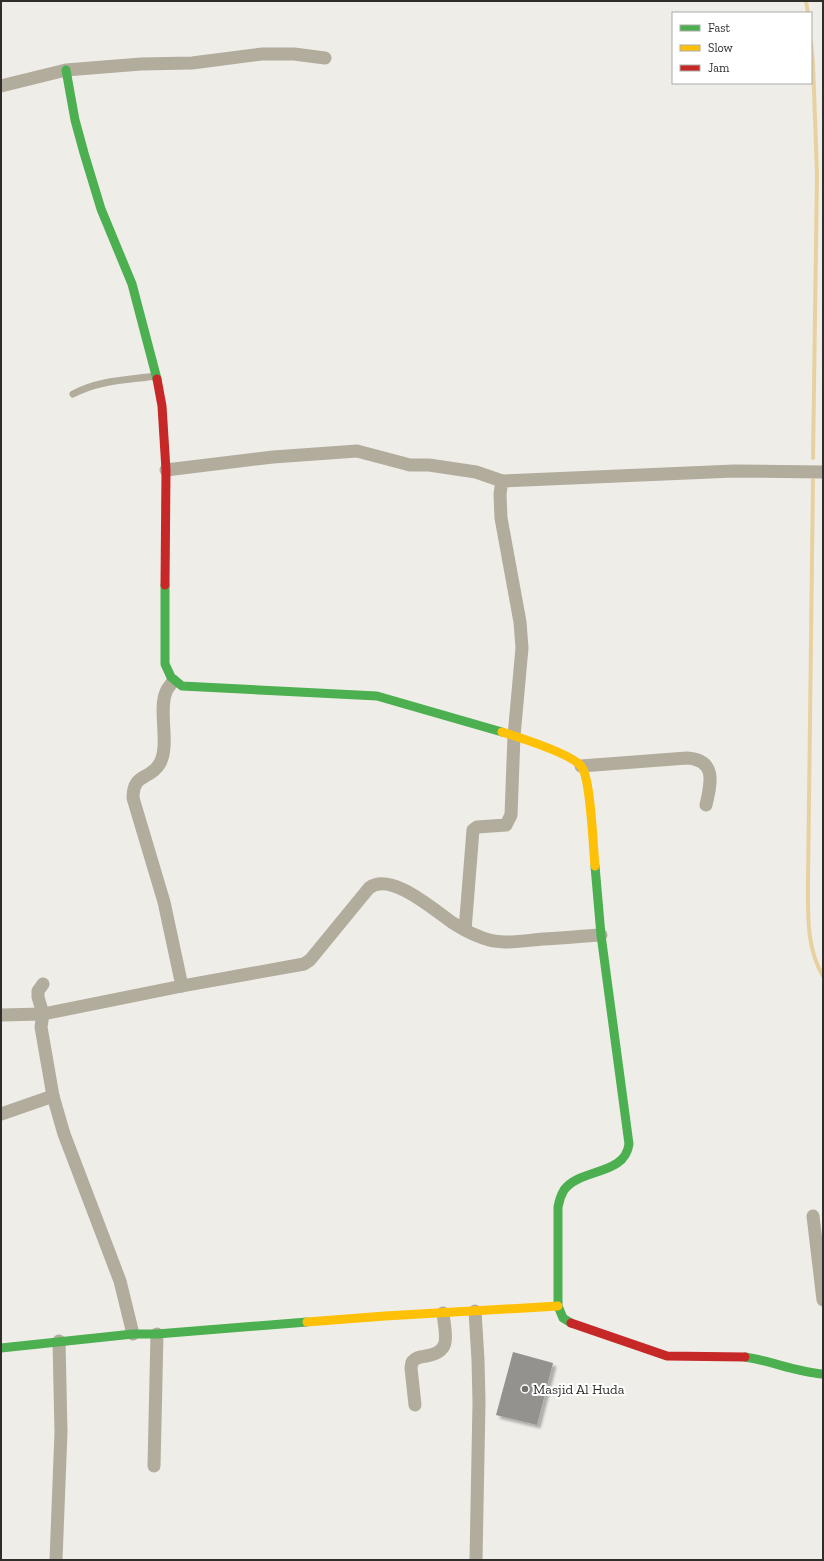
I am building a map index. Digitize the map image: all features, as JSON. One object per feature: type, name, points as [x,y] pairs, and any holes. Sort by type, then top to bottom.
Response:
[{"type":"street","points":[[1,86],[66,70],[141,64],[192,63],[262,54],[294,54],[325,58]]},
{"type":"street","points":[[66,70],[74,120],[101,209],[132,284],[156,376],[162,406],[166,470],[165,664],[167,673],[173,681],[182,686],[377,696],[514,736],[564,755],[581,766],[588,788],[601,935],[629,1142],[627,1154],[622,1160],[606,1169],[569,1184],[560,1198],[558,1207],[558,1306],[560,1313],[563,1318],[572,1324],[662,1355],[675,1358],[734,1355],[823,1374]]},
{"type":"street","points":[[166,470],[273,457],[358,451],[410,465],[429,465],[476,472],[502,481],[734,471],[823,472]]},
{"type":"street","points":[[465,930],[471,835],[473,830],[477,827],[506,825],[509,822],[511,815],[514,736],[522,648],[520,622],[501,518],[500,494],[502,481]]},
{"type":"street","points":[[173,681],[166,692],[164,703],[163,749],[161,762],[153,772],[138,781],[133,788],[133,798],[164,902],[182,986]]},
{"type":"street","points":[[581,766],[687,758],[700,760],[708,769],[710,775],[706,805]]},
{"type":"street","points":[[1,1015],[43,1014],[182,986],[304,964],[310,960],[369,888],[376,884],[386,883],[415,896],[465,930],[487,940],[504,942],[601,935]]},
{"type":"street","points":[[43,984],[38,991],[38,997],[43,1014],[41,1027],[53,1096],[64,1134],[117,1272],[133,1334]]},
{"type":"street","points":[[1,1114],[53,1096]]},
{"type":"street","points":[[813,1216],[823,1300]]},
{"type":"street","points":[[1,1348],[133,1334],[156,1334],[385,1316],[475,1312],[558,1306]]},
{"type":"street","points":[[475,1312],[478,1395],[476,1560]]},
{"type":"street","points":[[415,1405],[411,1368],[412,1362],[418,1357],[432,1355],[442,1350],[445,1346],[443,1313]]},
{"type":"street","points":[[154,1466],[156,1334]]},
{"type":"street","points":[[56,1560],[61,1432],[59,1341]]},
{"type":"lane","points":[[73,394],[96,384],[156,376]]},
{"type":"building","name":"Masjid Al Huda","points":[[513,1352],[553,1363],[537,1425],[496,1415]]},
{"type":"waterway","points":[[806,1],[808,12]]},
{"type":"waterway","points":[[812,52],[817,174],[813,458]]},
{"type":"waterway","points":[[813,480],[808,905],[809,930],[813,954],[823,976]]},
{"type":"traffic: fast","points":[[66,70],[75,120],[84,153],[101,209],[132,284],[157,379]]},
{"type":"traffic: fast","points":[[165,585],[165,664],[171,677],[182,686],[377,696],[502,732]]},
{"type":"traffic: fast","points":[[571,1323],[563,1318],[558,1306],[558,1207],[560,1198],[564,1190],[571,1183],[580,1178],[611,1167],[619,1162],[626,1154],[629,1144],[601,935],[595,866]]},
{"type":"traffic: fast","points":[[1,1348],[133,1334],[157,1334],[307,1322]]},
{"type":"traffic: fast","points":[[745,1357],[803,1371],[823,1374]]},
{"type":"traffic: slow","points":[[502,732],[556,751],[567,756],[581,766],[587,784],[589,798],[595,866]]},
{"type":"traffic: slow","points":[[307,1322],[558,1306]]},
{"type":"traffic: jam","points":[[157,379],[162,406],[166,470],[165,585]]},
{"type":"traffic: jam","points":[[571,1323],[667,1356],[745,1357]]},
{"type":"place","name":"Masjid Al Huda","points":[[525,1389]]}]
